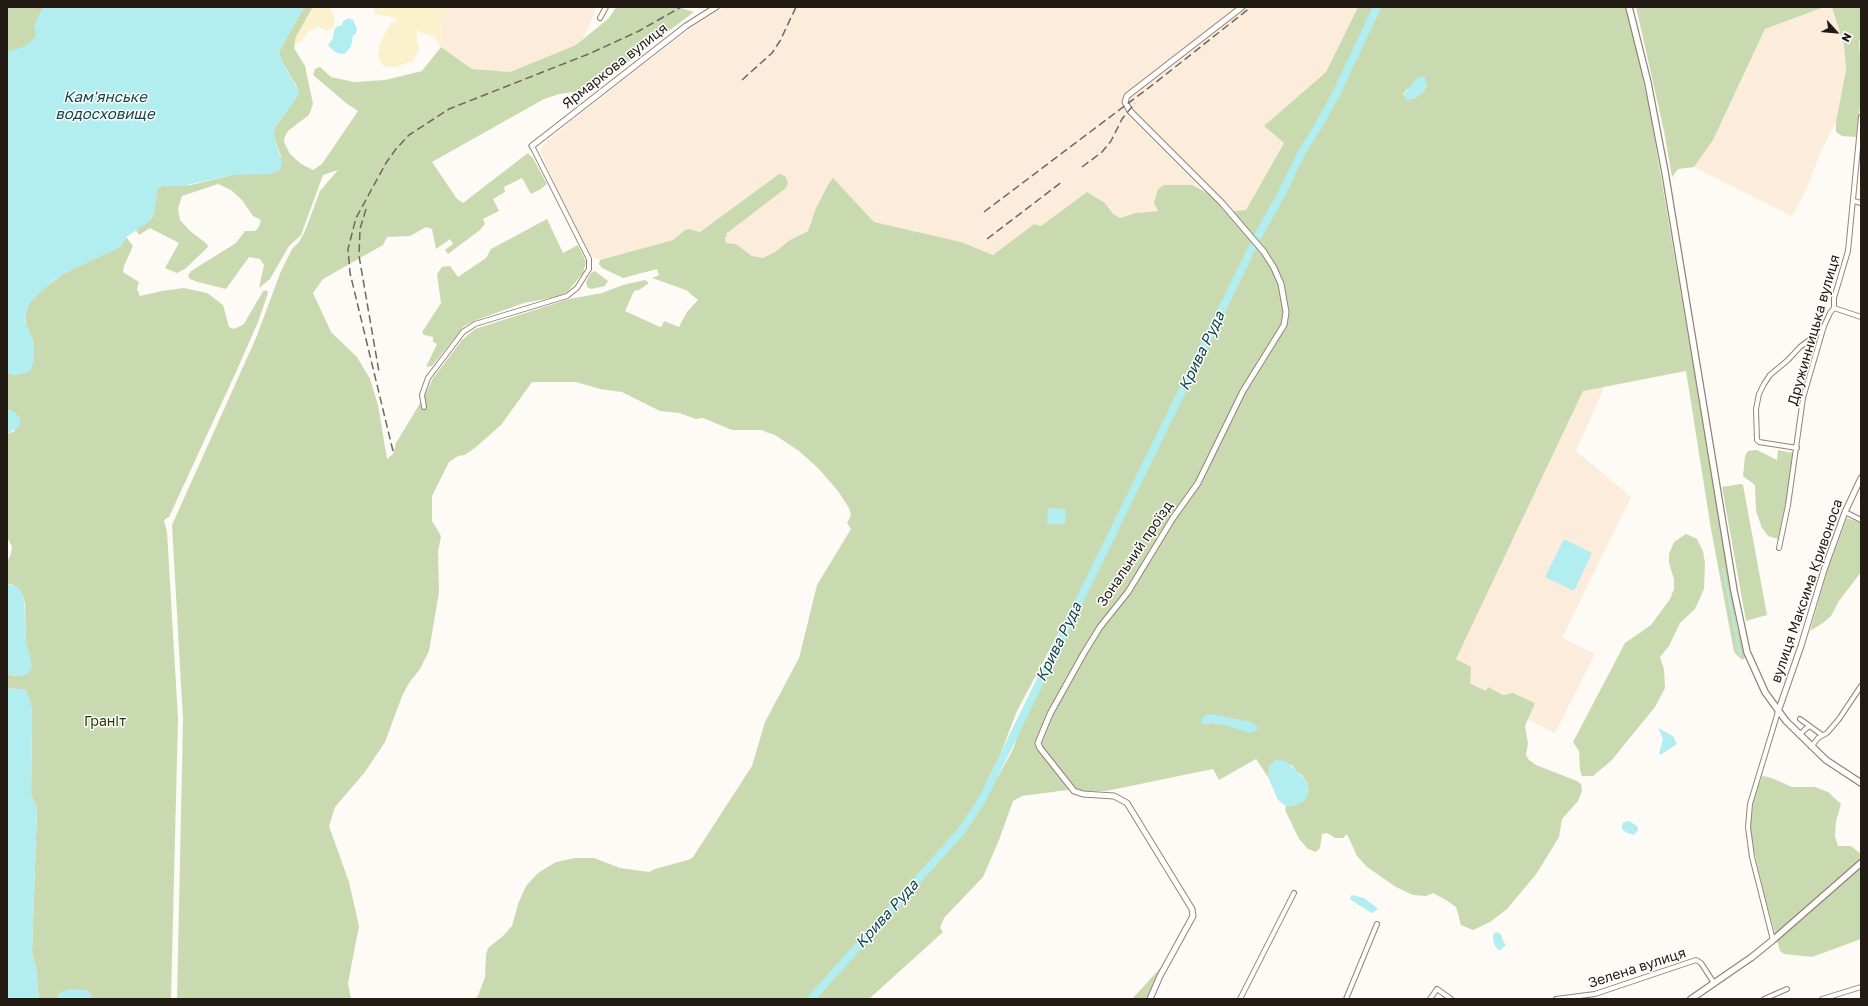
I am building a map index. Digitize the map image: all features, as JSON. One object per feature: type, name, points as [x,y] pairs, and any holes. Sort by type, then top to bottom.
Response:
[{"type":"main road","points":[[1629,7],[1648,83],[1664,166],[1741,630],[1747,652],[1755,671],[1778,712],[1799,735],[1826,760],[1861,783]]},
{"type":"main road","points":[[1691,999],[1774,940],[1861,863]]},
{"type":"street","points":[[600,18],[606,7]]},
{"type":"street","name":"Ярмаркова вулиця","points":[[532,146],[686,26],[716,7]]},
{"type":"street","name":"Зональний проїзд","points":[[1150,999],[1160,976],[1193,916],[1192,909],[1127,802],[1114,796],[1083,794],[1074,791],[1040,748],[1038,743],[1050,714],[1100,627],[1128,592],[1172,518],[1198,483],[1243,391],[1284,325],[1286,319],[1286,305],[1281,284],[1274,268],[1264,252],[1207,186],[1130,111],[1125,100],[1127,96],[1242,7]]},
{"type":"street","name":"Дружинницька вулиця","points":[[1779,548],[1797,448],[1801,407],[1824,326],[1834,308],[1834,298],[1848,251],[1860,143],[1861,117]]},
{"type":"street","points":[[424,407],[422,395],[428,378],[463,332],[475,324],[566,296],[577,288],[589,269],[589,259],[532,146]]},
{"type":"street","points":[[1854,201],[1861,203]]},
{"type":"street","points":[[1834,308],[1861,317]]},
{"type":"street","points":[[1797,448],[1759,442],[1757,440],[1756,409],[1759,394],[1770,376],[1824,326]]},
{"type":"street","name":"вулиця Максима Кривоноса","points":[[1778,712],[1801,646],[1824,570],[1845,512],[1859,486],[1861,478]]},
{"type":"street","points":[[1845,512],[1861,520]]},
{"type":"street","points":[[1811,747],[1839,720],[1861,686]]},
{"type":"street","points":[[1774,940],[1752,857],[1748,827],[1750,804],[1778,712]]},
{"type":"street","points":[[1800,719],[1822,735]]},
{"type":"street","points":[[1799,735],[1809,726]]},
{"type":"street","points":[[1240,999],[1294,893]]},
{"type":"street","points":[[1346,999],[1378,924]]},
{"type":"street","name":"Зелена вулиця","points":[[1556,999],[1595,994],[1696,960],[1701,964],[1714,983]]},
{"type":"street","points":[[1822,999],[1861,987]]},
{"type":"street","points":[[1430,999],[1437,989],[1451,999]]},
{"type":"street","points":[[1764,999],[1787,989]]},
{"type":"shaded area","points":[[448,7],[597,7],[583,39],[576,45],[510,72],[472,69],[441,47],[442,24]]},
{"type":"shaded area","points":[[724,7],[1358,7],[1326,72],[1264,126],[1284,143],[1246,210],[1226,212],[1211,195],[1192,185],[1164,185],[1158,189],[1154,203],[1158,211],[1136,213],[1120,218],[1113,214],[1105,203],[1087,192],[1041,226],[1034,224],[993,255],[961,242],[874,222],[833,178],[816,208],[808,231],[790,240],[775,252],[763,258],[752,256],[736,244],[726,243],[725,239],[727,233],[779,174],[700,232],[689,229],[685,230],[673,240],[600,260],[590,255],[558,192],[540,150],[543,145],[576,117],[691,28]]},
{"type":"shaded area","points":[[1824,7],[1832,7],[1844,45],[1846,70],[1836,122],[1821,151],[1806,190],[1792,216],[1694,167],[1713,140],[1765,29]]},
{"type":"shaded area","points":[[1605,386],[1576,451],[1631,497],[1562,638],[1595,654],[1555,733],[1527,719],[1535,703],[1513,693],[1503,695],[1488,688],[1486,691],[1470,682],[1470,667],[1455,660],[1583,391]]},
{"type":"green space","points":[[7,7],[98,7],[7,63]]},
{"type":"green space","points":[[304,7],[313,7],[296,37],[294,48],[305,66],[313,104],[309,115],[289,130],[285,136],[284,142],[290,154],[301,164],[313,170],[322,164],[358,111],[346,103],[313,75],[315,69],[320,67],[331,77],[354,82],[385,80],[422,71],[441,47],[472,69],[510,72],[576,45],[609,18],[616,7],[678,7],[694,12],[592,89],[559,94],[544,99],[432,162],[457,199],[463,203],[528,153],[533,158],[547,184],[541,189],[531,194],[522,178],[504,187],[505,192],[493,199],[499,211],[483,219],[485,224],[480,230],[448,254],[445,250],[453,244],[450,239],[436,249],[432,229],[426,227],[410,236],[387,237],[383,245],[323,279],[313,293],[331,332],[357,357],[370,379],[378,405],[387,459],[393,454],[396,443],[425,395],[433,378],[462,340],[475,329],[569,299],[602,293],[623,285],[645,280],[649,283],[639,290],[634,291],[625,311],[660,327],[664,321],[679,327],[687,312],[698,300],[686,290],[652,278],[659,275],[657,269],[623,278],[602,268],[599,264],[600,260],[673,240],[685,230],[689,229],[700,232],[779,174],[785,176],[788,182],[786,188],[727,233],[725,239],[726,243],[736,244],[752,256],[763,258],[775,252],[790,240],[808,231],[816,208],[833,178],[874,222],[961,242],[993,255],[1034,224],[1041,226],[1087,192],[1105,203],[1113,214],[1120,218],[1136,213],[1158,211],[1154,203],[1158,189],[1164,185],[1192,185],[1211,195],[1226,212],[1246,210],[1284,143],[1264,126],[1326,72],[1358,7],[1375,7],[1366,24],[1371,28],[1381,7],[1625,7],[1635,42],[1651,118],[1737,626],[1745,658],[1742,660],[1734,652],[1711,529],[1686,371],[1583,391],[1456,659],[1471,667],[1470,683],[1486,691],[1488,687],[1503,695],[1513,693],[1535,703],[1525,726],[1528,743],[1526,755],[1529,760],[1536,765],[1577,781],[1581,784],[1582,791],[1578,801],[1562,819],[1559,837],[1537,873],[1507,909],[1490,922],[1473,930],[1461,925],[1456,907],[1446,900],[1433,893],[1426,896],[1413,895],[1396,887],[1367,867],[1357,856],[1347,834],[1343,838],[1335,838],[1327,833],[1322,834],[1320,848],[1316,852],[1308,849],[1299,839],[1285,810],[1286,806],[1296,805],[1300,802],[1308,784],[1302,775],[1296,771],[1292,765],[1270,765],[1268,777],[1256,759],[1219,780],[1213,769],[1106,791],[1084,791],[1075,789],[1022,796],[1013,801],[999,840],[983,877],[944,918],[940,928],[943,932],[869,999],[474,999],[478,996],[485,977],[486,955],[488,948],[503,936],[512,926],[518,904],[526,886],[538,873],[556,862],[575,858],[594,858],[620,868],[649,872],[691,859],[693,857],[752,766],[765,722],[799,658],[817,585],[851,529],[847,523],[851,515],[849,508],[838,491],[818,468],[799,451],[775,435],[761,430],[732,430],[703,418],[696,419],[679,413],[660,411],[622,392],[600,389],[576,382],[532,382],[501,425],[465,455],[458,456],[449,462],[432,496],[432,521],[441,536],[438,552],[439,592],[429,651],[420,669],[409,683],[402,696],[385,742],[365,772],[335,807],[329,826],[349,882],[359,926],[348,983],[351,999],[177,999],[183,720],[172,525],[256,338],[281,271],[292,249],[299,242],[305,231],[320,191],[338,170],[323,175],[301,235],[289,246],[270,279],[259,288],[264,265],[260,259],[249,257],[226,289],[198,282],[190,279],[188,276],[191,271],[236,243],[245,231],[255,231],[259,227],[261,220],[253,216],[242,200],[231,190],[218,184],[182,196],[178,209],[180,220],[190,231],[207,244],[208,247],[185,269],[177,273],[165,268],[179,243],[150,228],[139,235],[136,230],[152,218],[154,213],[156,191],[160,186],[191,185],[232,175],[281,157],[274,137],[274,129],[298,95],[297,87],[281,60],[279,51]],"holes":[[[1427,85],[1424,91],[1415,98],[1403,94],[1407,89]],[[1059,632],[1066,637],[1021,725],[1013,749],[998,777],[989,778],[998,760],[1017,711]],[[1213,714],[1225,725],[1213,723],[1202,724]]]},
{"type":"green space","points":[[1636,7],[1824,7],[1765,29],[1713,140],[1694,167],[1678,169],[1672,177],[1664,131]]},
{"type":"green space","points":[[1832,7],[1861,7],[1861,40],[1859,41],[1860,54],[1861,53],[1861,99],[1856,137],[1842,136],[1836,132],[1836,122],[1846,70],[1844,45]]},
{"type":"green space","points":[[547,219],[563,253],[578,245],[586,262],[583,273],[568,291],[561,296],[524,303],[476,320],[464,326],[432,366],[426,367],[437,344],[433,342],[433,337],[424,335],[422,332],[441,303],[437,274],[442,267],[450,266],[458,277],[486,258],[491,249]]},
{"type":"green space","name":"Граніт","points":[[126,237],[133,246],[124,266],[123,272],[139,282],[137,289],[140,296],[184,288],[207,293],[223,305],[229,327],[234,329],[244,324],[263,291],[267,290],[268,293],[258,322],[236,372],[169,517],[164,520],[167,532],[178,718],[171,999],[92,999],[61,992],[57,999],[39,999],[36,969],[32,952],[37,808],[31,795],[31,704],[26,690],[7,688],[7,674],[17,676],[30,659],[26,641],[25,603],[20,590],[12,584],[7,584],[7,562],[11,554],[12,547],[7,537],[7,434],[15,431],[13,411],[7,410],[7,372],[14,375],[34,342],[27,328],[25,316],[28,305],[34,296],[63,274],[121,246]]},
{"type":"green space","points":[[595,271],[608,281],[605,286],[591,289],[587,287],[586,282],[591,273]]},
{"type":"green space","points":[[1757,450],[1777,460],[1778,450],[1793,453],[1792,473],[1778,539],[1768,536],[1762,528],[1756,511],[1755,485],[1743,476],[1745,456],[1748,451]]},
{"type":"green space","points":[[1743,485],[1767,615],[1746,621],[1722,487]]},
{"type":"green space","points":[[1847,518],[1861,523],[1861,572],[1839,601],[1831,616],[1810,631],[1826,575]]},
{"type":"green space","points":[[1686,534],[1697,539],[1703,551],[1705,563],[1704,589],[1695,609],[1680,623],[1669,646],[1660,657],[1664,669],[1665,688],[1655,707],[1611,761],[1593,776],[1582,776],[1580,770],[1579,751],[1573,742],[1625,643],[1651,625],[1670,599],[1674,589],[1674,579],[1669,563],[1669,554],[1674,542]]},
{"type":"green space","points":[[1762,776],[1769,777],[1792,787],[1815,787],[1828,792],[1841,804],[1836,821],[1835,836],[1838,846],[1851,846],[1861,854],[1861,939],[1812,957],[1784,954],[1780,951],[1765,897],[1752,842],[1750,825],[1754,799]]},
{"type":"green space","points":[[1164,964],[1147,999],[1132,999]]},
{"type":"sand","points":[[313,7],[330,7],[335,20],[333,28],[328,31],[319,27],[309,31],[294,48],[296,37]]},
{"type":"sand","points":[[375,7],[448,7],[442,24],[441,47],[434,37],[416,31],[419,50],[413,61],[396,67],[386,67],[380,62],[378,54],[380,43],[391,23],[396,20],[396,18],[374,14]]},
{"type":"water","name":"Кам'янське водосховище","points":[[43,7],[304,7],[279,51],[281,60],[299,92],[274,129],[274,137],[282,163],[280,170],[270,174],[232,175],[182,186],[164,186],[158,188],[154,213],[149,222],[126,237],[121,246],[63,274],[31,301],[26,311],[25,321],[34,342],[34,361],[31,369],[27,373],[14,375],[7,372],[7,52],[23,47],[35,38],[36,33],[34,26]]},
{"type":"water","points":[[349,18],[353,20],[357,29],[356,34],[353,35],[351,46],[346,53],[341,54],[335,52],[328,45],[333,38],[336,27],[342,25],[343,21]]},
{"type":"water","points":[[1421,76],[1425,77],[1427,85],[1424,91],[1415,98],[1407,101],[1403,95],[1416,79]]},
{"type":"water","points":[[7,410],[13,411],[21,419],[19,427],[7,434]]},
{"type":"water","points":[[1048,508],[1066,509],[1065,524],[1047,524]]},
{"type":"water","points":[[1564,539],[1592,553],[1574,591],[1545,577]]},
{"type":"water","points":[[7,584],[15,585],[24,597],[26,641],[32,666],[29,673],[22,676],[7,674]]},
{"type":"water","points":[[7,688],[26,690],[31,704],[31,795],[37,808],[32,952],[36,969],[39,999],[7,999]]},
{"type":"water","points":[[1213,714],[1251,722],[1257,726],[1257,730],[1250,733],[1225,725],[1213,723],[1202,724],[1201,720],[1205,715]]},
{"type":"water","points":[[1658,728],[1673,736],[1677,744],[1660,755],[1659,753],[1663,739]]},
{"type":"water","points":[[1275,760],[1286,761],[1304,778],[1308,784],[1309,793],[1304,801],[1296,805],[1286,806],[1278,800],[1268,777],[1270,765]]},
{"type":"water","points":[[1629,821],[1637,826],[1638,830],[1634,835],[1627,833],[1622,829],[1624,822]]},
{"type":"water","points":[[1352,895],[1364,898],[1377,908],[1377,910],[1372,913],[1365,909],[1351,900],[1350,898]]},
{"type":"water","points":[[1496,932],[1501,934],[1506,945],[1500,950],[1498,950],[1494,944],[1493,935]]},
{"type":"water","points":[[70,989],[86,990],[90,993],[92,999],[57,999],[61,992]]},
{"type":"waterway","name":"Крива Руда","points":[[1258,236],[1282,193],[1302,152],[1337,92],[1377,7]]},
{"type":"waterway","name":"Крива Руда","points":[[811,999],[962,830],[982,800],[1252,248]]},
{"type":"waterway","points":[[1723,569],[1740,655]]},
{"type":"railway","points":[[393,451],[350,273],[348,249],[356,218],[386,163],[409,135],[449,109],[591,53],[639,31],[681,7]]},
{"type":"railway","points":[[742,80],[772,53],[780,41],[796,7]]},
{"type":"railway","points":[[984,212],[1155,83],[1251,7]]},
{"type":"railway","points":[[1082,167],[1102,152],[1111,141],[1122,119],[1135,103]]},
{"type":"railway","points":[[987,239],[1063,181]]},
{"type":"railway","points":[[366,209],[360,229],[359,256],[379,372]]}]
